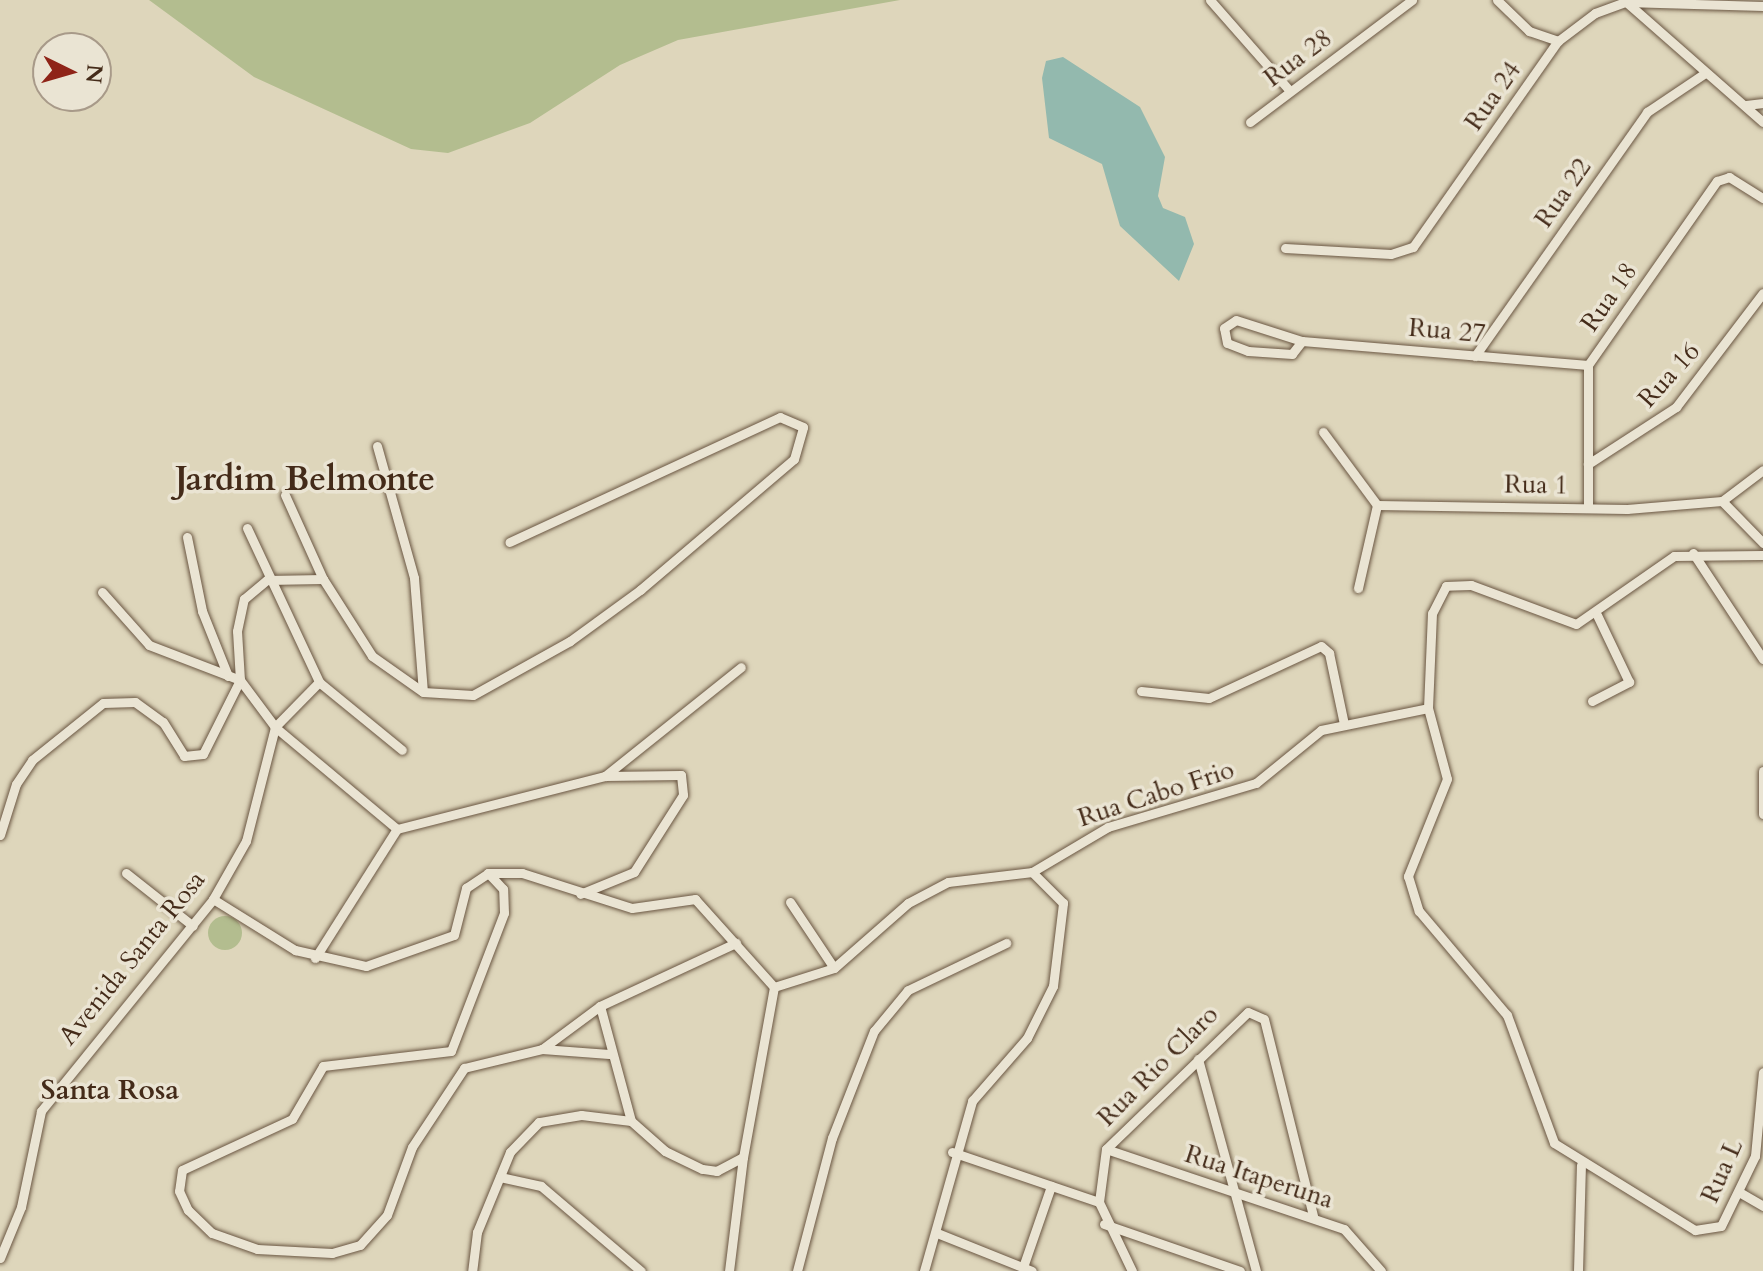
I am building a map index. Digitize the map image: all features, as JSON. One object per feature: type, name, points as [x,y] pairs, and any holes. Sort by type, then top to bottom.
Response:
[{"type":"street","points":[[1210,0],[1290,91]]},
{"type":"street","points":[[1497,0],[1522,26],[1558,41]]},
{"type":"street","name":"Rua 28","points":[[1250,122],[1407,1]]},
{"type":"street","points":[[1625,1],[1763,6]]},
{"type":"street","points":[[1625,1],[1763,122]]},
{"type":"street","name":"Rua 24","points":[[1285,248],[1391,254],[1413,247],[1558,41],[1625,1]]},
{"type":"street","name":"Rua 22","points":[[1475,356],[1647,112],[1705,73]]},
{"type":"street","points":[[1746,105],[1763,103]]},
{"type":"street","name":"Rua 18","points":[[1588,508],[1588,365],[1717,181],[1729,177],[1763,198]]},
{"type":"street","name":"Rua 16","points":[[1588,464],[1676,407],[1763,293]]},
{"type":"street","points":[[1236,320],[1302,341],[1292,354],[1248,351],[1227,343],[1224,328],[1236,320]]},
{"type":"street","name":"Rua 27","points":[[1302,341],[1588,365]]},
{"type":"street","points":[[285,495],[323,579],[372,656],[423,692],[473,695],[570,641],[794,459],[803,427],[780,417],[509,542]]},
{"type":"street","points":[[1323,432],[1377,505],[1358,588]]},
{"type":"street","points":[[377,446],[414,578],[423,692]]},
{"type":"street","points":[[1763,470],[1722,501],[1763,543]]},
{"type":"street","name":"Rua 1","points":[[1377,505],[1588,508],[1722,501]]},
{"type":"street","points":[[247,528],[267,580],[319,682],[402,750]]},
{"type":"street","points":[[187,537],[202,611],[228,676]]},
{"type":"street","points":[[1693,553],[1763,659]]},
{"type":"street","points":[[1578,1271],[1581,1165],[1542,1120],[1507,1015],[1410,893],[1414,856],[1447,779],[1428,708],[1432,613],[1436,596],[1459,583],[1563,621],[1597,615],[1656,564],[1693,553],[1763,555]]},
{"type":"street","points":[[0,835],[32,760],[103,703],[135,702],[150,710],[184,756],[197,758],[240,680],[239,615],[244,599],[267,580],[323,579]]},
{"type":"street","points":[[102,592],[149,645],[240,680],[275,727],[397,829]]},
{"type":"street","points":[[1592,701],[1629,682],[1597,615]]},
{"type":"street","points":[[1141,691],[1209,698],[1321,646],[1329,653],[1344,724]]},
{"type":"street","points":[[605,776],[741,667]]},
{"type":"street","points":[[275,727],[319,682]]},
{"type":"street","name":"Rua Cabo Frio","points":[[774,987],[834,968],[908,903],[948,882],[1032,872],[1108,827],[1256,783],[1298,745],[1344,724],[1428,708]]},
{"type":"street","name":"Avenida Santa Rosa","points":[[0,1258],[21,1207],[41,1111],[213,899],[246,841],[275,727]]},
{"type":"street","points":[[1763,771],[1763,814]]},
{"type":"street","points":[[315,958],[397,829],[605,776],[675,774],[685,788],[634,872],[580,894]]},
{"type":"street","points":[[925,1270],[937,1233],[952,1152],[972,1101],[1027,1038],[1053,986],[1063,903],[1032,872]]},
{"type":"street","points":[[126,873],[193,926]]},
{"type":"street","points":[[213,899],[315,958],[366,966],[442,942],[459,924],[466,888],[488,873],[522,873],[580,894],[632,908],[695,899],[774,987],[743,1157],[729,1271]]},
{"type":"street","points":[[451,1051],[504,913],[503,889],[488,873]]},
{"type":"street","points":[[790,902],[834,968]]},
{"type":"street","points":[[542,1049],[600,1006],[736,943]]},
{"type":"street","points":[[797,1271],[832,1138],[874,1031],[908,990],[1006,943]]},
{"type":"street","points":[[600,1006],[609,1054],[631,1121],[665,1151],[702,1169],[717,1171],[743,1157]]},
{"type":"street","name":"Rua Rio Claro","points":[[1132,1271],[1104,1224],[1099,1202],[1106,1149],[1240,1015],[1264,1019],[1313,1216]]},
{"type":"street","points":[[451,1051],[323,1066],[292,1119],[182,1170],[179,1191],[188,1210],[212,1233],[257,1249],[332,1253],[360,1245],[387,1215],[412,1147],[464,1068],[542,1049],[609,1054]]},
{"type":"street","points":[[451,1051],[464,1068]]},
{"type":"street","points":[[1198,1059],[1256,1271]]},
{"type":"street","name":"Rua L","points":[[1581,1165],[1705,1232],[1721,1226],[1759,1145],[1756,1086],[1763,1072]]},
{"type":"street","points":[[472,1271],[477,1232],[510,1152],[539,1122],[581,1115],[631,1121]]},
{"type":"street","name":"Rua Itaperuna","points":[[1106,1149],[1313,1216],[1357,1237],[1381,1271]]},
{"type":"street","points":[[952,1152],[1099,1202]]},
{"type":"street","points":[[500,1177],[541,1186],[641,1271]]},
{"type":"street","points":[[937,1233],[1028,1269],[1051,1186]]},
{"type":"street","points":[[1739,1192],[1763,1206]]},
{"type":"street","points":[[1104,1224],[1240,1271]]},
{"type":"green space","points":[[149,0],[900,0],[678,40],[620,65],[530,123],[448,153],[411,149],[254,77]]},
{"type":"green space","points":[[225,916],[237,921],[242,933],[237,945],[225,950],[213,945],[208,933],[213,921]]},
{"type":"water","points":[[1063,57],[1140,107],[1165,157],[1158,196],[1163,208],[1185,217],[1194,244],[1179,281],[1120,226],[1102,164],[1049,138],[1042,78],[1046,61]]},
{"type":"district","name":"Jardim Belmonte","points":[[305,480]]},
{"type":"district","name":"Santa Rosa","points":[[110,1090]]}]
